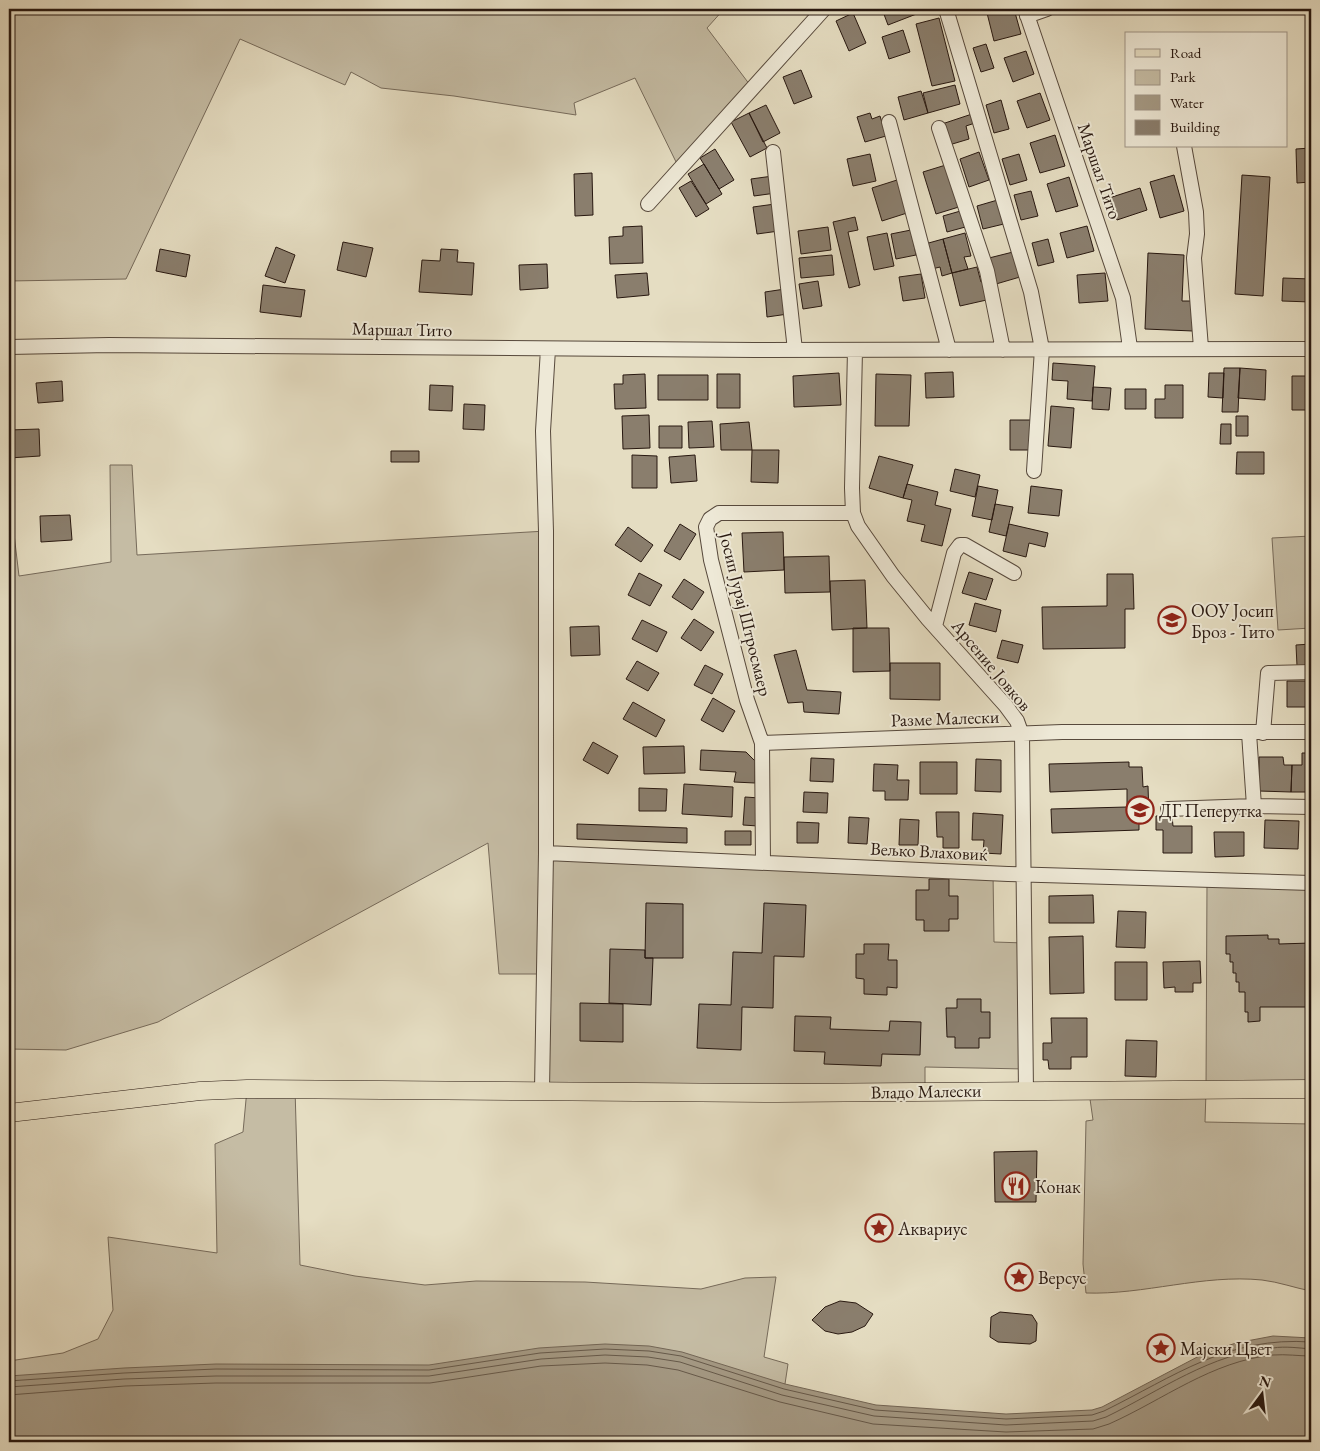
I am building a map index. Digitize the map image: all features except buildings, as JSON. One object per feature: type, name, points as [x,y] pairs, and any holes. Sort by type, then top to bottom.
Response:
[{"type":"main road","name":"Владо Малески","points":[[9,1113],[200,1091],[247,1089],[542,1090],[700,1093],[1311,1089]]},
{"type":"street","points":[[648,204],[824,9]]},
{"type":"street","points":[[946,9],[1031,292],[1042,349],[1034,472]]},
{"type":"street","points":[[1026,12],[1047,9]]},
{"type":"street","name":"Маршал Тито","points":[[1026,12],[1123,298],[1130,348]]},
{"type":"street","points":[[889,122],[949,350]]},
{"type":"street","points":[[938,128],[988,271],[1003,350]]},
{"type":"street","points":[[1184,148],[1196,212],[1197,234],[1194,258],[1201,348]]},
{"type":"street","points":[[773,152],[795,350]]},
{"type":"street","name":"Маршал Тито","points":[[9,347],[109,345],[795,350],[1311,349]]},
{"type":"street","points":[[542,1090],[546,853],[546,531],[543,432],[548,349]]},
{"type":"street","name":"Арсение Јовков","points":[[855,350],[853,513],[866,540],[935,626],[1006,706],[1017,721],[1022,735],[1026,1091]]},
{"type":"street","name":"Јосип Јурај Штросмаер","points":[[763,862],[762,742],[747,700],[711,560],[706,527],[710,519],[719,513],[853,513]]},
{"type":"street","points":[[935,626],[954,553],[960,545],[965,545],[1014,573]]},
{"type":"street","points":[[1254,806],[1256,733],[1268,673],[1311,672]]},
{"type":"street","name":"Разме Малески","points":[[762,742],[1022,735],[1062,732],[1311,732]]},
{"type":"street","points":[[1168,809],[1254,806],[1311,807]]},
{"type":"street","name":"Вељко Влаховиќ","points":[[546,853],[1024,874],[1311,883]]},
{"type":"green space","points":[[9,9],[724,9],[707,28],[750,85],[678,166],[635,78],[574,103],[576,115],[454,96],[381,88],[351,72],[345,85],[240,39],[126,279],[9,281]]},
{"type":"green space","points":[[110,465],[132,465],[137,555],[546,531],[546,853],[993,873],[994,942],[1025,943],[1026,1069],[925,1067],[925,1092],[542,1090],[544,974],[499,974],[488,843],[158,1022],[66,1050],[9,1049],[9,492],[19,576],[111,562]]},
{"type":"green space","points":[[1311,536],[1311,628],[1278,630],[1272,538]]},
{"type":"green space","points":[[1207,881],[1311,883],[1311,1089],[1206,1091],[1205,1122],[1311,1124],[1311,1291],[1268,1281],[1240,1279],[1196,1282],[1108,1293],[1086,1293],[1083,1264],[1086,1121],[1093,1120],[1089,1092],[1206,1090]]},
{"type":"green space","points":[[295,1088],[300,1265],[355,1276],[425,1285],[476,1281],[585,1282],[701,1289],[745,1278],[776,1277],[764,1357],[788,1364],[785,1384],[9,1442],[9,1361],[63,1353],[98,1339],[113,1310],[108,1237],[217,1253],[215,1144],[243,1132],[247,1089]]},
{"type":"water","points":[[1273,1336],[1311,1338],[1311,1442],[9,1442],[9,1376],[216,1364],[429,1365],[539,1348],[605,1344],[649,1346],[682,1352],[785,1384],[876,1405],[1006,1414],[1092,1410],[1102,1407],[1203,1354],[1236,1343]]},
{"type":"place","name":"ООУ Јосип Броз - Тито","points":[[1172,620]]},
{"type":"place","name":"ДГ Пеперутка","points":[[1140,810]]},
{"type":"place","name":"Конак","points":[[1016,1186]]},
{"type":"place","name":"Аквариус","points":[[879,1228]]},
{"type":"place","name":"Версус","points":[[1019,1277]]},
{"type":"place","name":"Мајски Цвет","points":[[1161,1348]]}]
